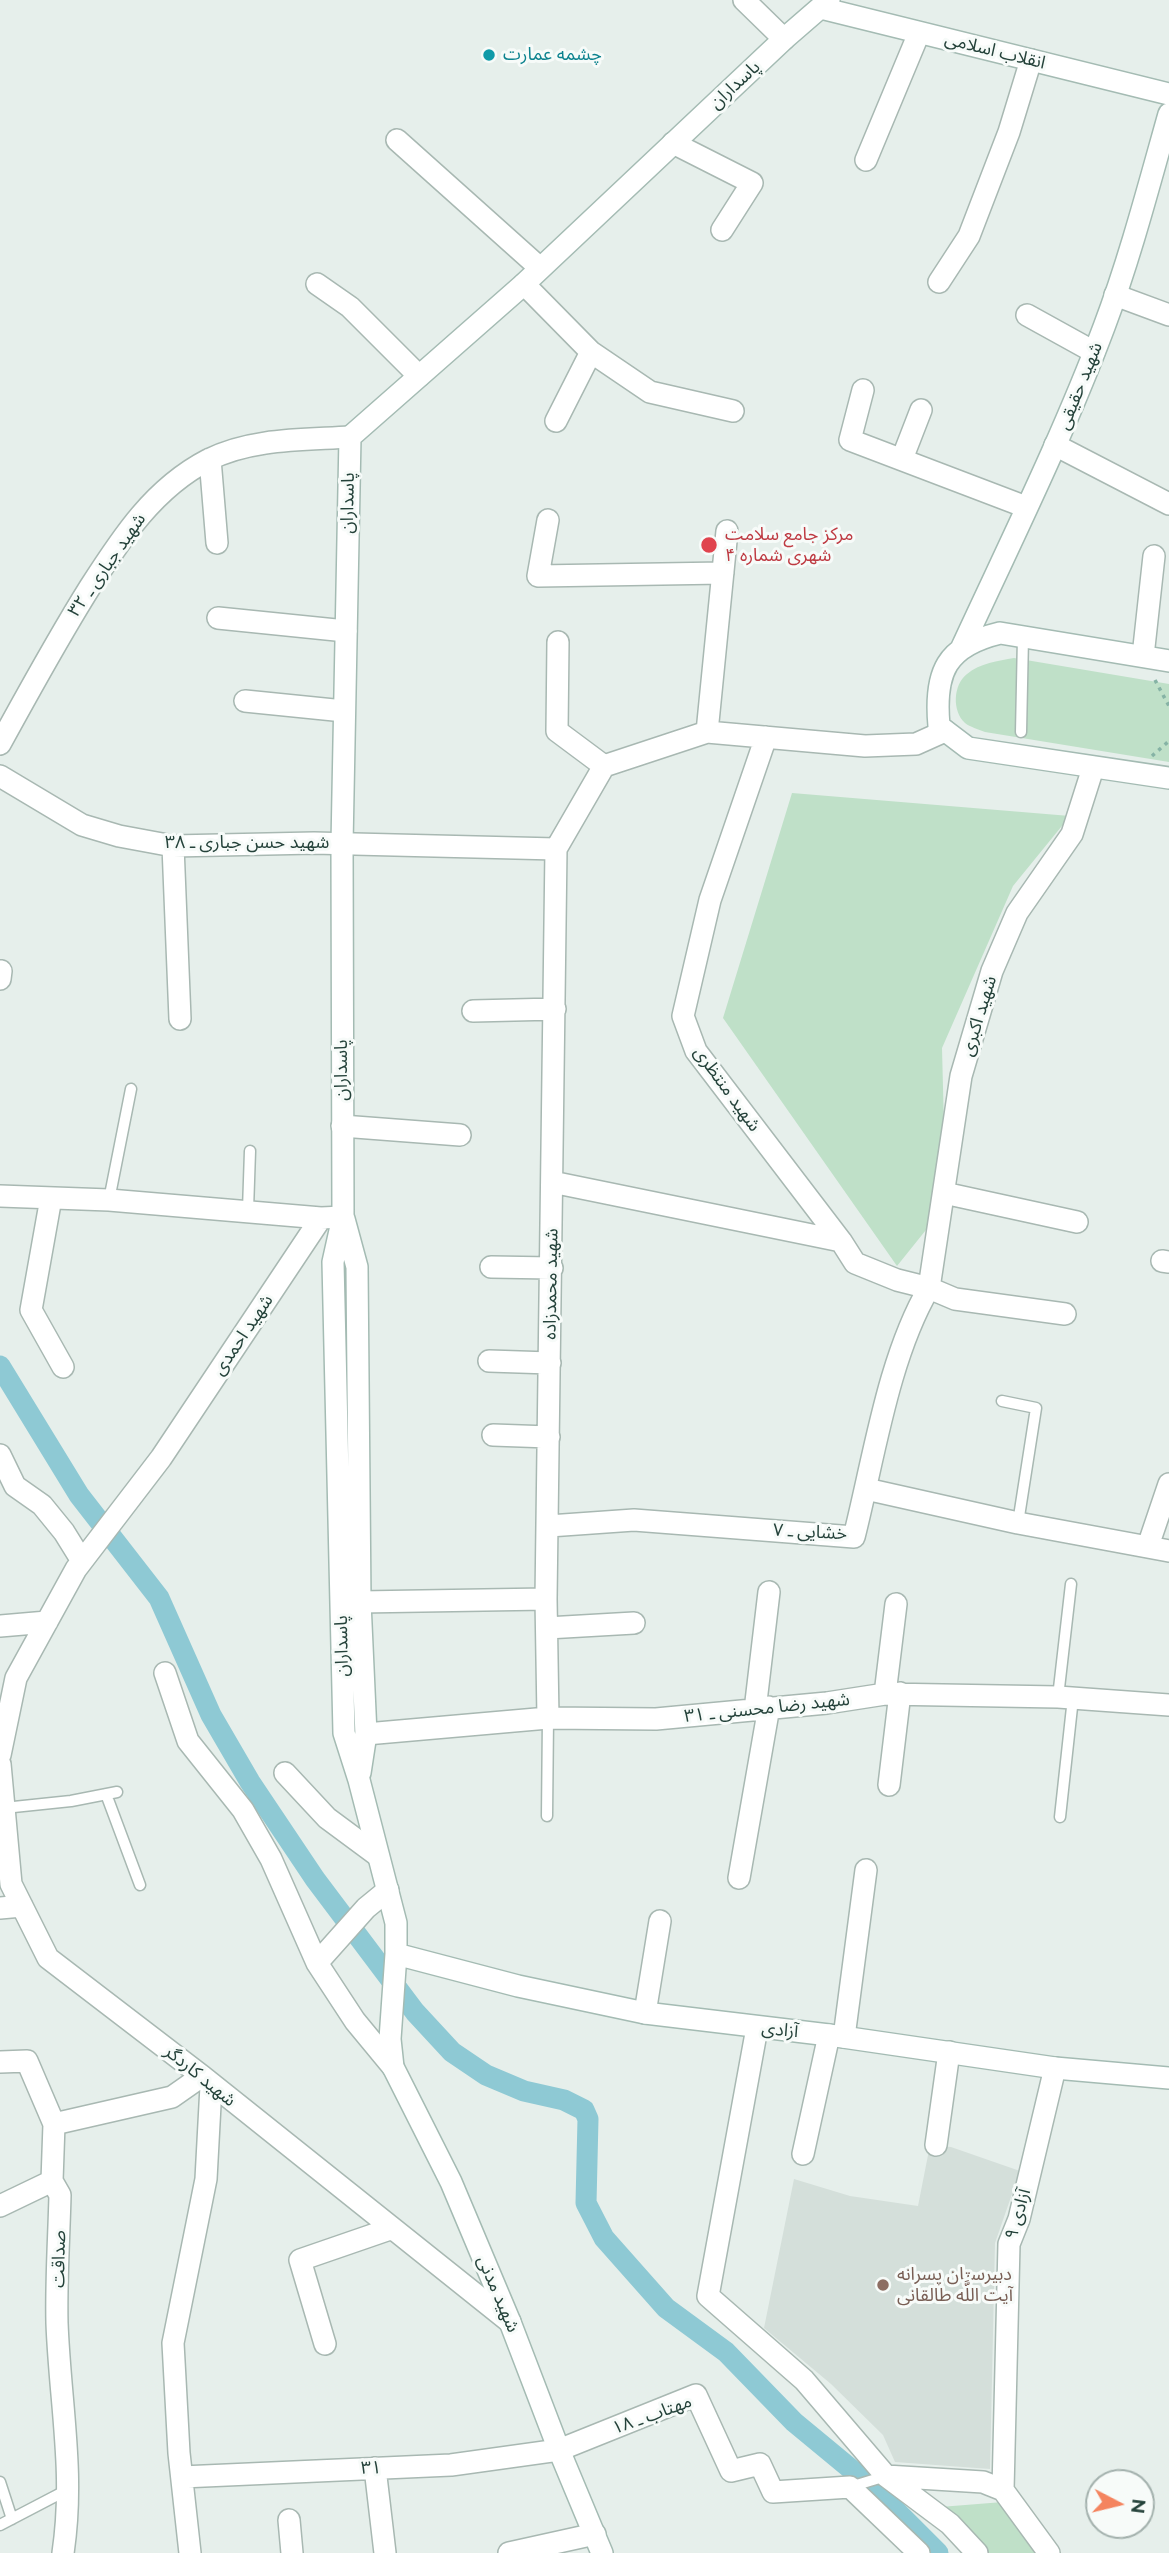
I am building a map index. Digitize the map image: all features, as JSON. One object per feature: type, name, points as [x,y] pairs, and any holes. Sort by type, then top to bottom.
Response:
[{"type":"street","points":[[744,0],[784,38]]},
{"type":"street","name":"پاسداران","points":[[390,2039],[396,1923],[359,1780],[344,1734],[333,1262],[343,1217],[342,844],[350,437],[524,284],[784,38],[825,4]]},
{"type":"street","name":"انقلاب اسلامی","points":[[825,4],[919,33],[1169,94]]},
{"type":"street","points":[[866,160],[919,33]]},
{"type":"street","points":[[939,282],[969,236],[1009,132],[1031,60]]},
{"type":"street","name":"شهید حقیقی","points":[[945,731],[939,726],[936,696],[942,673],[962,647],[1055,445],[1094,352],[1115,295],[1169,114]]},
{"type":"street","points":[[397,140],[541,268]]},
{"type":"street","points":[[673,143],[752,183],[722,230]]},
{"type":"street","points":[[524,284],[591,352],[650,392],[733,411]]},
{"type":"street","points":[[317,285],[350,307],[419,376]]},
{"type":"street","points":[[1115,295],[1169,316]]},
{"type":"street","points":[[1027,315],[1094,352]]},
{"type":"street","points":[[556,421],[591,352]]},
{"type":"street","points":[[863,390],[850,440],[1026,508]]},
{"type":"street","points":[[902,459],[921,410]]},
{"type":"street","name":"شهید جباری ـ ۳۲","points":[[0,744],[63,630],[123,536],[172,482],[210,459],[242,448],[270,443],[350,437]]},
{"type":"street","points":[[1055,445],[1169,503]]},
{"type":"street","points":[[210,459],[218,543]]},
{"type":"street","points":[[548,520],[538,576],[723,573]]},
{"type":"street","points":[[707,732],[727,531]]},
{"type":"street","points":[[1143,656],[1154,556]]},
{"type":"street","points":[[218,618],[346,631]]},
{"type":"street","points":[[962,647],[1000,633],[1169,661]]},
{"type":"street","points":[[558,642],[557,731],[604,766]]},
{"type":"street","points":[[245,701],[344,710]]},
{"type":"street","points":[[556,849],[604,766],[707,732],[865,746],[915,744],[945,731],[968,748],[1169,778]]},
{"type":"street","name":"شهید منتظری","points":[[766,737],[710,900],[682,1016],[695,1051],[855,1263],[897,1280],[929,1287],[955,1299],[1065,1314]]},
{"type":"street","name":"شهید اکبری","points":[[929,1287],[961,1076],[992,971],[1017,913],[1072,835],[1093,768]]},
{"type":"street","name":"شهید حسن جباری ـ ۳۸","points":[[0,776],[82,825],[119,836],[173,846],[342,844],[556,849]]},
{"type":"street","points":[[173,846],[180,1018]]},
{"type":"street","name":"شهید محمدزاده","points":[[548,1718],[546,1599],[556,849]]},
{"type":"street","points":[[0,979],[1,971]]},
{"type":"street","points":[[473,1012],[555,1009]]},
{"type":"street","points":[[342,1126],[460,1135]]},
{"type":"street","points":[[552,1182],[841,1241]]},
{"type":"street","points":[[944,1193],[1077,1222]]},
{"type":"street","points":[[0,1195],[109,1200],[321,1218],[343,1217]]},
{"type":"street","points":[[51,1198],[31,1310],[63,1367]]},
{"type":"street","name":"پاسداران","points":[[343,1217],[357,1266],[360,1602],[366,1734],[359,1780]]},
{"type":"street","name":"شهید احمدی","points":[[87,1555],[152,1470],[321,1218]]},
{"type":"street","points":[[492,1267],[552,1268]]},
{"type":"street","name":"خشایی ـ ۷","points":[[549,1525],[634,1520],[854,1538],[886,1401],[914,1312],[929,1287]]},
{"type":"street","points":[[489,1361],[550,1363]]},
{"type":"street","points":[[493,1435],[549,1437]]},
{"type":"street","points":[[0,1455],[15,1486],[43,1505],[87,1555],[47,1622],[8,1678],[0,1755]]},
{"type":"street","points":[[1148,1546],[1169,1484]]},
{"type":"street","points":[[866,1489],[1018,1523],[1169,1551]]},
{"type":"street","points":[[739,1878],[762,1709],[769,1592]]},
{"type":"street","points":[[360,1602],[546,1599]]},
{"type":"street","points":[[889,1785],[897,1604]]},
{"type":"street","points":[[0,1626],[47,1622]]},
{"type":"street","points":[[547,1628],[634,1623]]},
{"type":"street","points":[[165,1673],[188,1741],[243,1810],[271,1859],[317,1964],[355,2021],[393,2067]]},
{"type":"street","name":"شهید رضا محسنی ـ ۳۱","points":[[366,1734],[548,1718],[656,1719],[827,1703],[893,1693],[1169,1704]]},
{"type":"street","name":"شهید کاردگر","points":[[0,1764],[4,1808],[3,1840],[10,1884],[48,1958],[510,2322]]},
{"type":"street","points":[[285,1773],[327,1818],[377,1855]]},
{"type":"street","points":[[803,2154],[836,2036],[866,1870]]},
{"type":"street","points":[[317,1964],[366,1908],[388,1890]]},
{"type":"street","points":[[0,1908],[22,1906]]},
{"type":"street","points":[[645,2013],[660,1921]]},
{"type":"street","name":"آزادی","points":[[396,1961],[645,2013],[836,2036],[1055,2068],[1169,2078]]},
{"type":"street","points":[[757,2028],[708,2296],[804,2380],[886,2476],[950,2524],[977,2553]]},
{"type":"street","name":"شهید مدنی","points":[[390,2039],[393,2067],[451,2182],[598,2544]]},
{"type":"street","points":[[936,2146],[948,2052]]},
{"type":"street","points":[[0,2062],[27,2061],[54,2124],[172,2097],[207,2081],[206,2179],[173,2343],[190,2553]]},
{"type":"street","name":"آزادی ۹","points":[[1003,2490],[1009,2244],[1019,2219],[1055,2068]]},
{"type":"street","name":"صداقت","points":[[54,2124],[52,2181],[60,2195],[57,2323],[69,2489],[69,2516],[63,2553]]},
{"type":"street","points":[[0,2206],[52,2181]]},
{"type":"street","points":[[326,2344],[300,2260],[390,2229]]},
{"type":"street","name":"مهتاب ـ ۱۸","points":[[559,2450],[696,2395],[731,2471],[760,2464],[773,2492],[850,2487]]},
{"type":"street","name":"۳۱","points":[[182,2477],[451,2465],[559,2450]]},
{"type":"street","points":[[375,2468],[385,2553]]},
{"type":"street","points":[[886,2476],[983,2482],[1003,2490],[1049,2553]]},
{"type":"street","points":[[850,2487],[919,2553]]},
{"type":"street","points":[[289,2520],[292,2553]]},
{"type":"street","points":[[509,2553],[598,2544]]},
{"type":"lane","points":[[1021,732],[1023,637]]},
{"type":"lane","points":[[109,1200],[131,1089]]},
{"type":"lane","points":[[248,1210],[250,1151]]},
{"type":"lane","points":[[1002,1401],[1036,1408],[1018,1523]]},
{"type":"lane","points":[[1060,1818],[1071,1584]]},
{"type":"lane","points":[[547,1816],[548,1718]]},
{"type":"lane","points":[[4,1808],[71,1801],[111,1793],[140,1885]]},
{"type":"lane","points":[[850,2487],[886,2476]]},
{"type":"lane","points":[[0,2482],[12,2519]]},
{"type":"lane","points":[[0,2525],[69,2489]]},
{"type":"shaded area","name":"دبیرستان پسرانه آیت اللَّه طالقانی","points":[[930,2145],[951,2147],[1020,2171],[995,2243],[990,2469],[895,2462],[883,2435],[831,2384],[764,2328],[794,2179],[850,2196],[918,2206]]},
{"type":"green space","points":[[1014,658],[1169,684],[1169,762],[985,732],[965,723],[956,705],[957,691],[962,679],[983,665]]},
{"type":"green space","points":[[792,793],[1070,816],[1013,886],[942,1048],[946,1205],[897,1266],[723,1018]]},
{"type":"green space","points":[[1003,2502],[1041,2553],[988,2553],[940,2507]]},
{"type":"waterway","points":[[0,1366],[79,1495],[159,1598],[211,1715],[250,1782],[315,1879],[415,2012],[452,2052],[486,2075],[524,2091],[564,2100],[584,2110],[588,2119],[586,2203],[604,2238],[666,2308],[726,2352],[794,2422],[869,2484],[938,2553]]},
{"type":"place","name":"چشمه عمارت","points":[[489,55]]},
{"type":"place","name":"مرکز جامع سلامت شهری شماره ۴","points":[[709,545]]},
{"type":"place","name":"دبیرستان پسرانه آیت اللَّه طالقانی","points":[[883,2285]]}]
